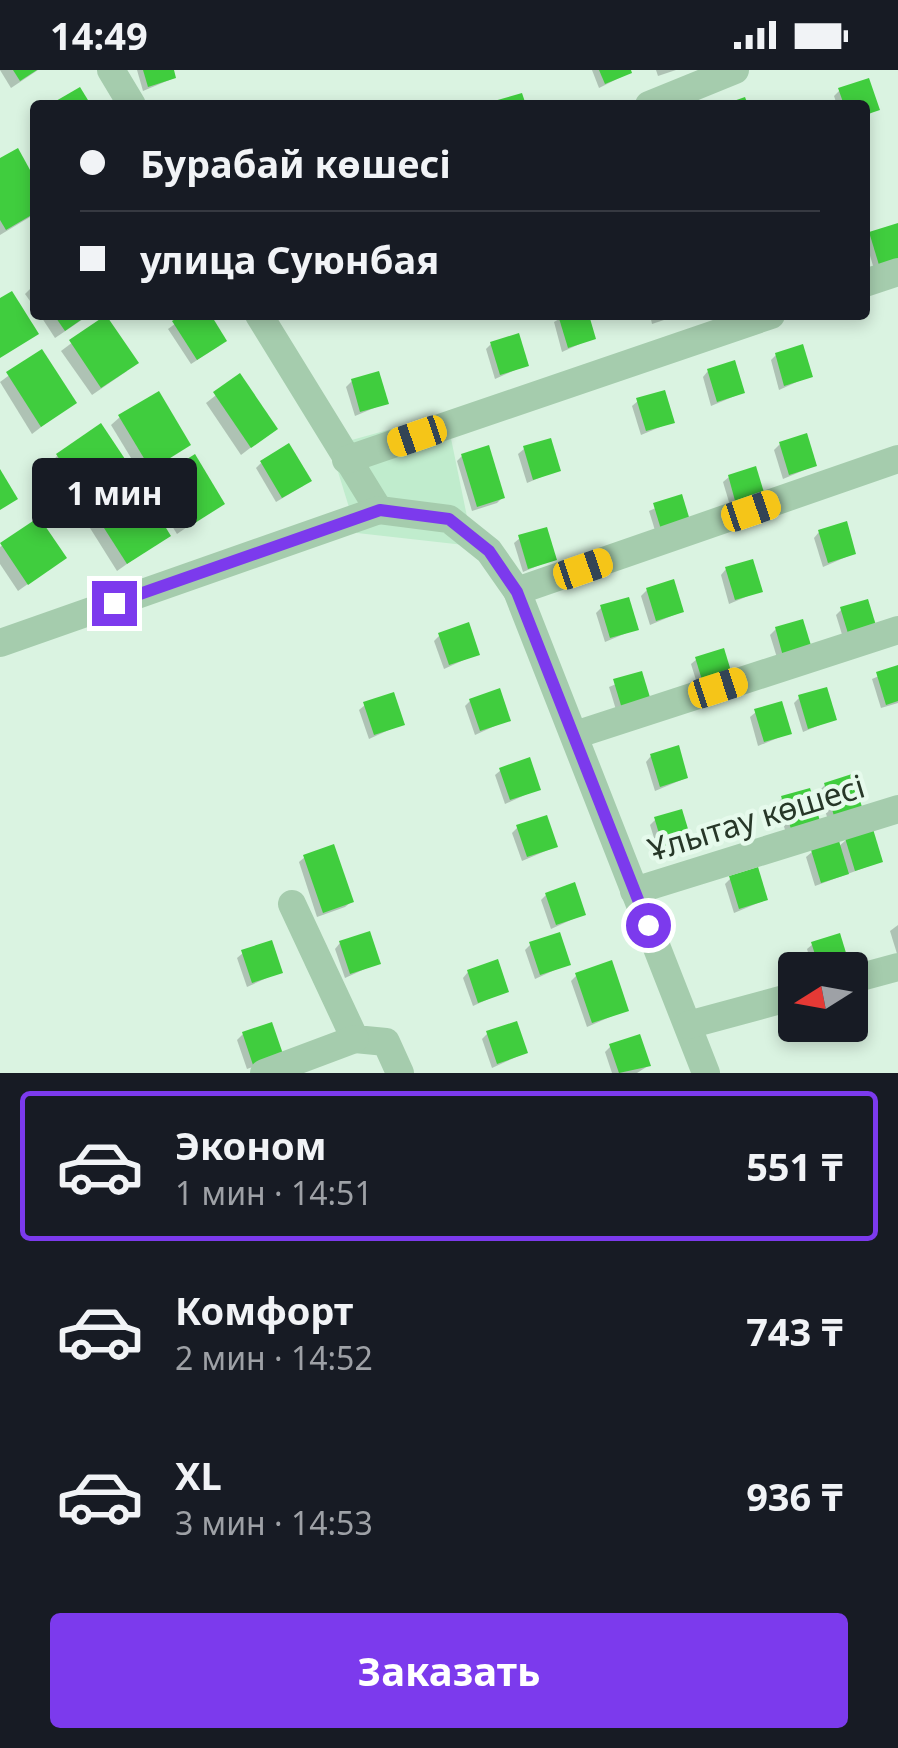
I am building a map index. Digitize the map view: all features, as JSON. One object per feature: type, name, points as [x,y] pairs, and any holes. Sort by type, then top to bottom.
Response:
[{"type":"street","points":[[111,70],[129,100]]},
{"type":"street","points":[[661,100],[734,70]]},
{"type":"street","points":[[870,281],[898,272]]},
{"type":"street","points":[[262,320],[380,510]]},
{"type":"street","points":[[346,460],[756,320]]},
{"type":"street","points":[[517,592],[898,459]]},
{"type":"street","points":[[0,643],[380,510],[449,519],[489,551],[517,592],[706,1073]]},
{"type":"street","points":[[574,735],[898,630]]},
{"type":"street","name":"Ұлытау көшесі","points":[[634,891],[898,809]]},
{"type":"street","points":[[292,904],[355,1039]]},
{"type":"street","points":[[868,975],[898,967]]},
{"type":"street","points":[[688,1025],[778,1001]]},
{"type":"street","points":[[264,1073],[355,1039],[386,1042],[400,1073]]},
{"type":"shaded area","points":[[446,414],[473,546],[357,533],[330,446]]},
{"type":"building","points":[[13,70],[37,70],[20,81]]},
{"type":"building","points":[[143,70],[174,70],[176,78],[148,87]]},
{"type":"building","points":[[599,70],[631,70],[632,73],[605,84]]},
{"type":"building","points":[[869,78],[880,110],[870,113],[870,100],[842,100],[838,88]]},
{"type":"building","points":[[80,87],[88,100],[58,100]]},
{"type":"building","points":[[522,93],[524,100],[498,100]]},
{"type":"building","points":[[18,148],[30,170],[30,216],[6,230],[0,220],[0,158]]},
{"type":"building","points":[[898,223],[898,259],[879,265],[870,232]]},
{"type":"building","points":[[12,291],[39,334],[0,358],[0,298]]},
{"type":"building","points":[[57,320],[81,320],[65,331]]},
{"type":"building","points":[[99,320],[109,320],[139,363],[101,388],[69,340]]},
{"type":"building","points":[[214,320],[227,341],[197,360],[172,321]]},
{"type":"building","points":[[560,320],[590,320],[596,339],[568,348]]},
{"type":"building","points":[[519,333],[529,366],[500,375],[490,342]]},
{"type":"building","points":[[803,344],[813,377],[784,386],[775,353]]},
{"type":"building","points":[[42,349],[77,403],[41,427],[6,372]]},
{"type":"building","points":[[735,360],[745,393],[717,402],[707,369]]},
{"type":"building","points":[[379,371],[389,404],[360,412],[351,379]]},
{"type":"building","points":[[240,373],[278,429],[251,448],[213,392]]},
{"type":"building","points":[[665,390],[675,423],[646,431],[636,398]]},
{"type":"building","points":[[159,391],[191,445],[151,470],[118,415]]},
{"type":"building","points":[[101,423],[139,480],[93,510],[56,454]]},
{"type":"building","points":[[807,433],[817,466],[789,475],[779,442]]},
{"type":"building","points":[[551,438],[561,471],[533,480],[523,446]]},
{"type":"building","points":[[289,443],[312,481],[282,498],[260,461]]},
{"type":"building","points":[[489,445],[505,498],[477,507],[461,454]]},
{"type":"building","points":[[195,454],[225,504],[187,528],[157,478]]},
{"type":"building","points":[[756,466],[766,499],[737,508],[728,475]]},
{"type":"building","points":[[0,469],[18,499],[0,510]]},
{"type":"building","points":[[142,489],[171,536],[127,564],[97,517]]},
{"type":"building","points":[[682,494],[692,527],[663,536],[653,503]]},
{"type":"building","points":[[39,517],[67,558],[28,585],[0,543]]},
{"type":"building","points":[[847,521],[856,554],[828,563],[818,530]]},
{"type":"building","points":[[547,527],[557,560],[528,569],[518,535]]},
{"type":"building","points":[[753,559],[763,592],[735,600],[725,567]]},
{"type":"building","points":[[674,579],[684,612],[656,621],[646,588]]},
{"type":"building","points":[[629,597],[639,630],[610,638],[600,605]]},
{"type":"building","points":[[868,599],[878,632],[850,640],[840,607]]},
{"type":"building","points":[[803,619],[813,652],[784,660],[775,627]]},
{"type":"building","points":[[469,622],[480,655],[449,665],[438,633]]},
{"type":"building","points":[[724,648],[734,681],[705,690],[695,657]]},
{"type":"building","points":[[898,665],[898,701],[886,705],[876,672]]},
{"type":"building","points":[[642,671],[652,704],[623,712],[613,679]]},
{"type":"building","points":[[827,687],[837,720],[808,729],[798,695]]},
{"type":"building","points":[[500,688],[511,721],[480,731],[469,699]]},
{"type":"building","points":[[394,692],[405,725],[374,735],[363,702]]},
{"type":"building","points":[[782,701],[792,734],[764,742],[754,709]]},
{"type":"building","points":[[679,745],[688,778],[660,787],[650,754]]},
{"type":"building","points":[[530,757],[541,790],[510,800],[499,768]]},
{"type":"building","points":[[852,774],[862,807],[834,816],[824,783]]},
{"type":"building","points":[[810,788],[820,821],[791,829],[781,796]]},
{"type":"building","points":[[682,809],[692,842],[664,850],[654,817]]},
{"type":"building","points":[[547,815],[558,847],[527,857],[516,825]]},
{"type":"building","points":[[873,829],[883,862],[855,871],[845,838]]},
{"type":"building","points":[[839,841],[849,874],[821,883],[811,850]]},
{"type":"building","points":[[334,844],[354,902],[323,913],[303,855]]},
{"type":"building","points":[[758,867],[768,900],[739,909],[729,876]]},
{"type":"building","points":[[575,882],[586,915],[556,925],[545,893]]},
{"type":"building","points":[[370,931],[381,964],[350,974],[339,941]]},
{"type":"building","points":[[560,932],[571,965],[540,975],[529,942]]},
{"type":"building","points":[[840,933],[846,952],[814,952],[811,942]]},
{"type":"building","points":[[272,940],[283,973],[252,983],[241,950]]},
{"type":"building","points":[[498,959],[509,992],[478,1003],[467,970]]},
{"type":"building","points":[[612,960],[629,1011],[592,1023],[575,973]]},
{"type":"building","points":[[517,1021],[528,1053],[497,1064],[486,1031]]},
{"type":"building","points":[[272,1022],[283,1054],[253,1065],[242,1032]]},
{"type":"building","points":[[640,1034],[651,1066],[619,1073],[609,1044]]},
{"type":"route","points":[[114,603],[380,510],[449,519],[489,551],[517,592],[648,925]]}]
